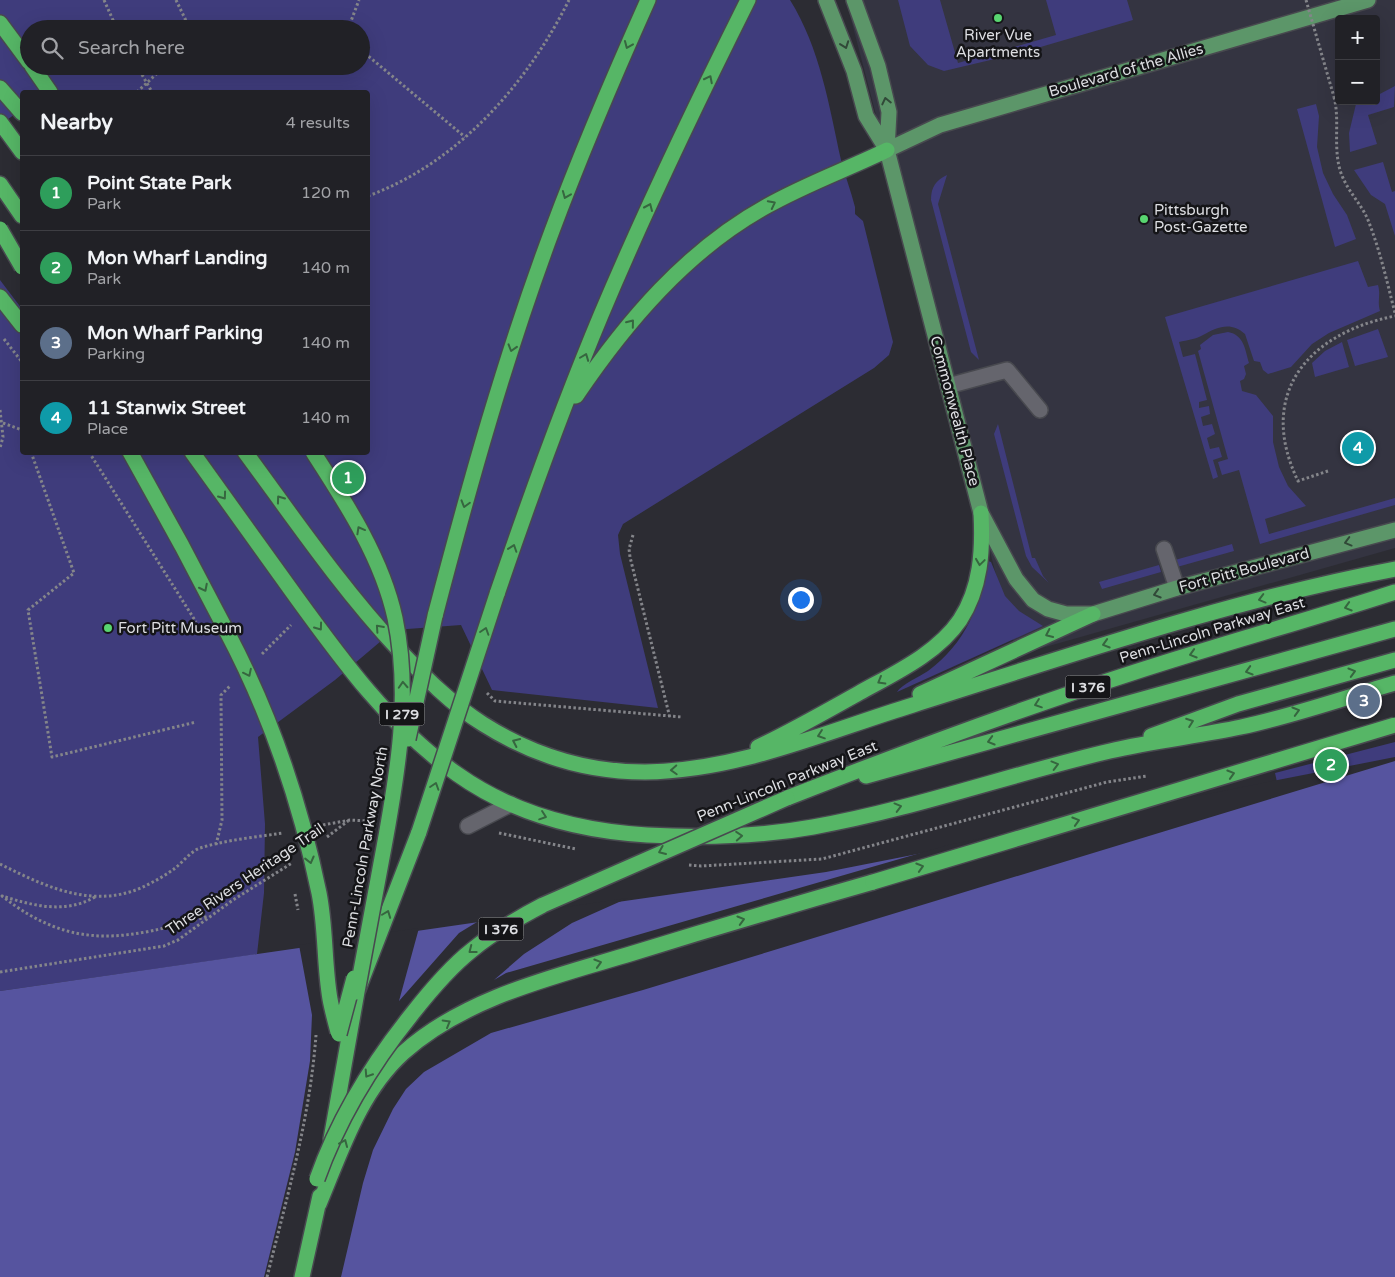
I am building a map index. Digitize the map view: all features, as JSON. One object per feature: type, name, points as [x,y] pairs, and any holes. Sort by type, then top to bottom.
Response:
[{"type":"highway","points":[[338,1034],[369,919],[435,616],[461,519],[519,326],[566,194],[648,0]]},
{"type":"highway","points":[[357,992],[434,790],[497,594],[561,418],[601,315],[683,131],[748,0]]},
{"type":"highway","points":[[0,23],[20,50]]},
{"type":"highway","points":[[38,75],[49,90]]},
{"type":"highway","points":[[0,88],[17,107]]},
{"type":"highway","points":[[0,122],[20,149]]},
{"type":"highway","points":[[561,418],[591,374],[644,308],[683,266],[705,248],[767,206],[887,150]]},
{"type":"highway","points":[[0,184],[20,213]]},
{"type":"highway","points":[[0,229],[20,264]]},
{"type":"highway","points":[[0,297],[20,322]]},
{"type":"highway","points":[[120,455],[182,546]]},
{"type":"highway","name":"Penn-Lincoln Parkway North","points":[[132,455],[250,676],[286,770],[319,893],[325,933],[330,998],[338,1034],[317,1178]]},
{"type":"highway","points":[[194,455],[329,642],[390,715],[411,736],[457,775],[511,804],[546,818],[621,833],[723,837],[766,834],[855,818],[1112,750],[1244,726],[1395,683]]},
{"type":"highway","points":[[247,455],[316,549],[376,626],[433,684],[482,723],[535,751],[577,765],[611,770],[644,772],[722,764],[796,744],[867,719],[1213,612],[1316,585],[1395,569]]},
{"type":"highway","name":"Penn-Lincoln Parkway North","points":[[315,455],[340,494],[366,542],[383,581],[395,617],[401,654],[402,710],[396,780],[319,1204]]},
{"type":"highway","points":[[722,764],[798,727],[885,678],[916,659],[943,639],[959,621],[970,601],[980,566],[983,540],[981,513]]},
{"type":"highway","name":"Penn-Lincoln Parkway East","points":[[317,1178],[339,1124],[366,1075],[436,985],[472,949],[518,918],[543,905],[787,798],[903,752],[1136,671],[1395,592]]},
{"type":"highway","points":[[867,719],[1093,614]]},
{"type":"highway","points":[[787,798],[1395,629]]},
{"type":"highway","points":[[1112,750],[1238,704],[1395,660]]},
{"type":"highway","points":[[302,1277],[319,1204],[352,1124],[385,1072],[402,1054],[424,1036],[486,1003],[536,982],[1395,725]]},
{"type":"highway","name":"I 376","points":[[294,1277],[317,1178]]},
{"type":"main road","name":"Commonwealth Place","points":[[826,0],[854,71],[866,116],[887,150],[981,513],[1016,579],[1034,600],[1048,609],[1066,614],[1093,614]]},
{"type":"main road","name":"Boulevard of the Allies","points":[[887,150],[940,125],[1368,0]]},
{"type":"main road","name":"Commonwealth Place","points":[[858,4],[878,66],[889,112],[887,150]]},
{"type":"main road","name":"Fort Pitt Boulevard","points":[[1093,614],[1177,588],[1395,530]]},
{"type":"lane","points":[[948,386],[1007,370],[1040,410]]},
{"type":"lane","points":[[1164,549],[1177,588]]},
{"type":"lane","points":[[468,826],[511,804]]},
{"type":"path","points":[[104,0],[113,20]]},
{"type":"path","points":[[176,0],[186,20]]},
{"type":"path","points":[[352,20],[360,0]]},
{"type":"path","points":[[370,195],[434,161],[465,137],[496,108],[527,72],[548,40],[569,0]]},
{"type":"path","points":[[1306,0],[1336,106],[1336,145],[1340,168],[1349,190],[1368,218],[1395,314],[1336,335],[1304,361],[1293,378],[1282,416],[1283,434],[1290,465],[1298,481],[1328,471]]},
{"type":"path","points":[[370,58],[465,137]]},
{"type":"path","points":[[143,75],[151,90]]},
{"type":"path","points":[[139,90],[155,75]]},
{"type":"path","points":[[0,334],[20,359]]},
{"type":"path","points":[[0,410],[3,423],[0,448]]},
{"type":"path","points":[[3,423],[20,429]]},
{"type":"path","points":[[32,455],[74,573],[28,610],[52,757],[196,722]]},
{"type":"path","points":[[91,455],[196,623]]},
{"type":"path","points":[[633,535],[629,549],[630,557],[670,718]]},
{"type":"path","points":[[261,655],[294,622]]},
{"type":"path","points":[[228,680],[232,689]]},
{"type":"path","points":[[216,845],[222,820],[221,695],[234,682]]},
{"type":"path","points":[[483,688],[495,701],[670,718],[682,717]]},
{"type":"path","name":"Three Rivers Heritage Trail","points":[[314,827],[350,820],[322,841]]},
{"type":"path","points":[[282,830],[285,839]]},
{"type":"path","points":[[0,864],[44,886],[65,893],[96,897],[124,892],[150,884],[173,870],[198,848],[287,832]]},
{"type":"path","points":[[290,857],[291,867]]},
{"type":"path","name":"Three Rivers Heritage Trail","points":[[0,972],[164,946],[178,940],[212,915],[294,862]]},
{"type":"path","points":[[294,886],[299,914]]},
{"type":"path","points":[[96,897],[80,906],[67,907],[31,905],[2,896],[25,914],[64,930],[107,938],[148,933],[212,915]]},
{"type":"path","points":[[267,1277],[303,1128],[312,1077],[316,1034]]},
{"type":"shaded area","points":[[0,0],[790,0],[800,18],[816,57],[828,98],[841,160],[855,207],[855,214],[863,221],[893,342],[889,355],[874,368],[623,524],[618,535],[620,554],[658,708],[492,690],[461,625],[394,630],[335,680],[258,737],[265,824],[264,893],[257,954],[0,991]]},
{"type":"shaded area","points":[[846,0],[1395,0],[1395,548],[1017,655]]},
{"type":"shaded area","points":[[898,0],[940,0],[958,63],[1056,35],[1046,0],[1127,0],[1133,20],[1020,53],[944,71],[928,65],[910,46]]},
{"type":"shaded area","points":[[1395,86],[1394,107],[1368,115],[1377,144],[1350,152],[1349,133],[1356,105],[1380,105],[1380,94]]},
{"type":"shaded area","points":[[1316,104],[1319,116],[1317,147],[1323,173],[1333,194],[1347,215],[1356,239],[1335,247],[1297,109]]},
{"type":"shaded area","points":[[1383,162],[1392,192],[1395,191],[1395,236],[1385,204],[1371,195],[1354,170]]},
{"type":"shaded area","points":[[947,175],[938,204],[979,360],[971,352],[931,200],[935,184]]},
{"type":"shaded area","points":[[1358,261],[1368,287],[1378,285],[1380,311],[1329,333],[1312,344],[1291,367],[1268,374],[1263,370],[1260,362],[1254,361],[1245,334],[1229,326],[1219,328],[1198,338],[1179,342],[1183,357],[1195,354],[1207,400],[1199,402],[1199,408],[1209,406],[1210,414],[1201,417],[1203,426],[1212,424],[1215,434],[1207,438],[1210,449],[1219,447],[1222,457],[1213,460],[1218,477],[1213,479],[1165,317]]},
{"type":"shaded area","points":[[1378,329],[1388,357],[1355,366],[1347,340]]},
{"type":"shaded area","points":[[1228,332],[1241,339],[1249,363],[1244,366],[1246,374],[1244,379],[1240,381],[1242,391],[1256,395],[1273,416],[1273,442],[1279,467],[1288,486],[1306,506],[1265,519],[1269,534],[1395,498],[1395,505],[1260,544],[1239,470],[1222,475],[1218,462],[1228,459],[1198,351],[1201,349],[1200,345],[1213,335]]},
{"type":"shaded area","points":[[1342,342],[1349,367],[1315,377],[1312,363],[1325,351]]},
{"type":"shaded area","points":[[998,424],[1032,558],[1035,558],[1043,576],[1049,583],[1032,567],[1026,556],[994,434]]},
{"type":"shaded area","points":[[1232,544],[1234,551],[1177,567],[1175,560]]},
{"type":"shaded area","points":[[988,561],[991,562],[1005,596],[1019,611],[1043,626],[897,692],[903,686],[928,671],[952,649],[976,608]]},
{"type":"shaded area","points":[[1159,565],[1161,572],[1102,589],[1099,582]]},
{"type":"shaded area","points":[[1395,742],[1395,758],[1277,782],[1275,773]]},
{"type":"shaded area","points":[[1395,760],[1395,1277],[0,1277],[0,991],[826,872]]},
{"type":"pier","points":[[20,110],[20,306],[0,280],[0,125]]},
{"type":"pier","points":[[1395,757],[1395,761],[643,990],[491,1033],[424,1072],[406,1089],[393,1109],[373,1150],[363,1183],[341,1277],[264,1277],[295,1152],[310,1061],[312,1015],[299,945],[419,928],[399,1001],[459,933],[482,919],[628,898],[572,923],[524,954],[494,980],[506,973],[948,845]]},
{"type":"place","name":"River Vue Apartments","points":[[998,18]]},
{"type":"place","name":"Pittsburgh Post-Gazette","points":[[1144,219]]},
{"type":"place","name":"11 Stanwix Street","points":[[1358,448]]},
{"type":"place","name":"Point State Park","points":[[348,478]]},
{"type":"place","name":"Fort Pitt Museum","points":[[108,628]]},
{"type":"place","name":"Mon Wharf Parking","points":[[1364,701]]},
{"type":"place","name":"Mon Wharf Landing","points":[[1331,765]]}]
